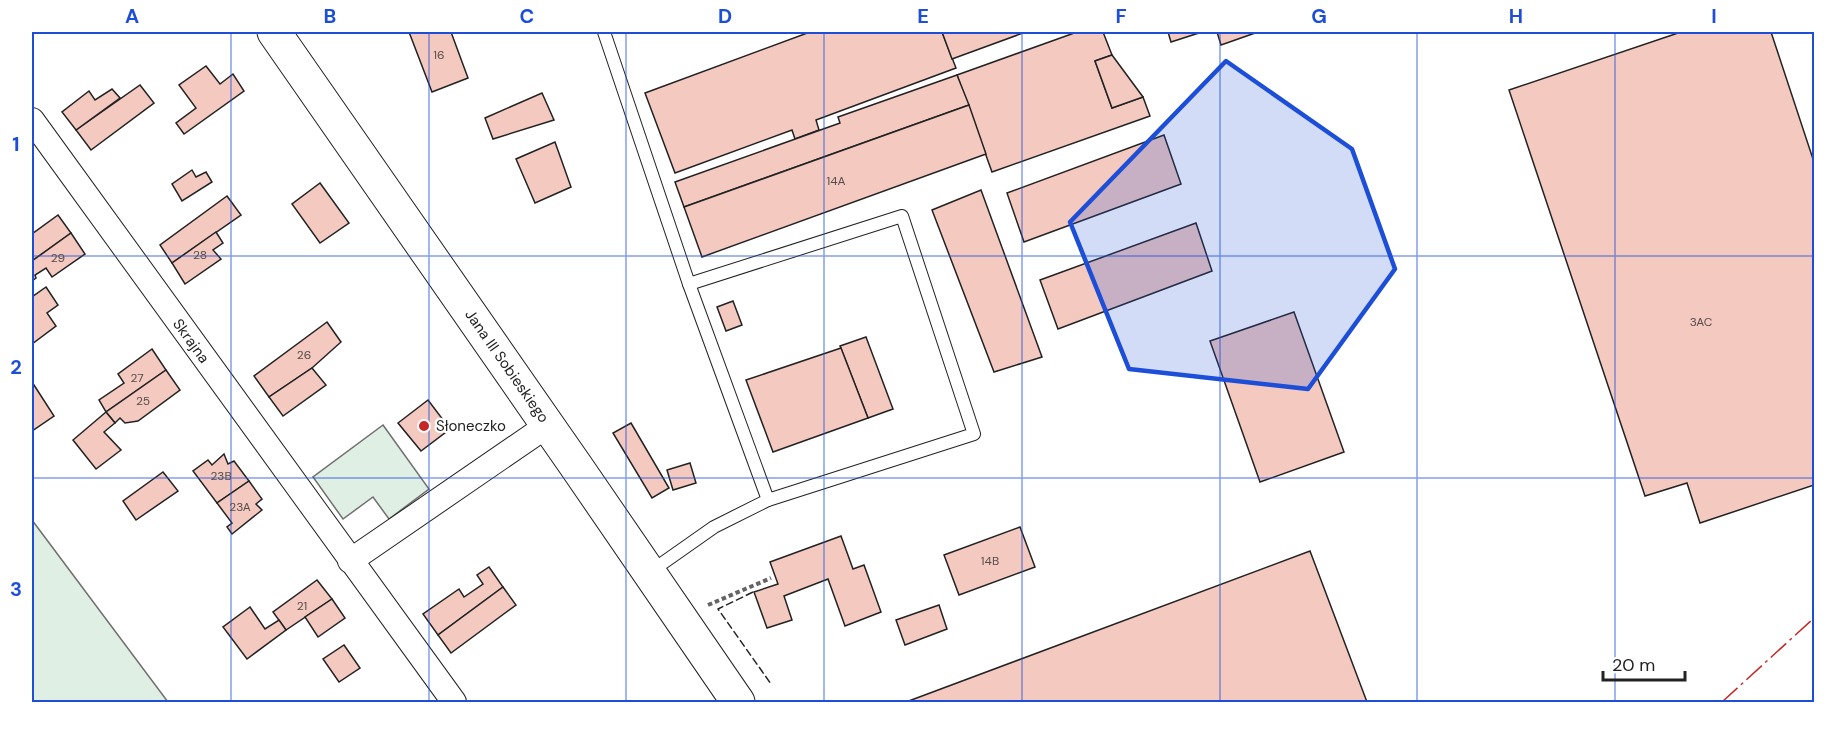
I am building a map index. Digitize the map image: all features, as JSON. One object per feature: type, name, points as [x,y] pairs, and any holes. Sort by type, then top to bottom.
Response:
[{"type":"street","name":"Jana III Sobieskiego","points":[[274,32],[738,702]]},
{"type":"street","name":"Skrajna","points":[[32,120],[454,702]]},
{"type":"street","points":[[350,561],[548,425]]},
{"type":"lane","points":[[604,32],[689,284],[768,500]]},
{"type":"lane","points":[[649,573],[714,527],[768,500],[974,434],[902,216],[689,284]]},
{"type":"path","points":[[703,607],[771,578]]},
{"type":"highlighted area","points":[[1226,61],[1352,149],[1395,269],[1308,389],[1129,369],[1070,222]]},
{"type":"green space","points":[[383,425],[429,489],[389,519],[373,497],[343,519],[313,477]]},
{"type":"green space","points":[[32,520],[168,702],[32,702]]},
{"type":"building","points":[[409,32],[451,32],[468,78],[432,92]]},
{"type":"building","points":[[810,32],[942,32],[956,68],[816,120],[819,130],[795,139],[792,130],[675,173],[645,93]]},
{"type":"building","points":[[942,32],[1023,32],[1023,33],[952,59]]},
{"type":"building","points":[[1077,32],[1103,32],[1112,55],[1095,61],[1112,108],[1143,97],[1150,116],[992,172],[957,75]]},
{"type":"building","points":[[1168,32],[1202,32],[1171,42]]},
{"type":"building","points":[[1217,32],[1258,32],[1221,45]]},
{"type":"building","points":[[1681,32],[1771,32],[1814,162],[1814,485],[1700,523],[1687,483],[1645,496],[1509,90]]},
{"type":"building","points":[[1112,55],[1143,97],[1112,108],[1095,61]]},
{"type":"building","points":[[206,66],[220,84],[233,74],[244,91],[184,134],[176,123],[196,108],[179,85]]},
{"type":"building","points":[[957,75],[969,105],[684,207],[675,182],[840,123],[838,117]]},
{"type":"building","points":[[140,85],[154,103],[91,150],[76,130]]},
{"type":"building","points":[[112,89],[120,98],[76,130],[62,112],[89,91],[95,100]]},
{"type":"building","points":[[542,93],[554,120],[493,139],[485,118]]},
{"type":"building","points":[[969,105],[986,154],[702,257],[684,207]]},
{"type":"building","points":[[1164,135],[1181,184],[1024,242],[1007,193]]},
{"type":"building","points":[[555,142],[571,187],[535,203],[516,159]]},
{"type":"building","points":[[192,170],[196,177],[206,172],[212,182],[182,201],[172,184]]},
{"type":"building","points":[[320,183],[349,223],[320,243],[292,204]]},
{"type":"building","points":[[981,190],[1042,357],[994,372],[932,210]]},
{"type":"building","points":[[227,196],[241,215],[172,263],[160,245]]},
{"type":"building","points":[[58,215],[71,233],[32,261],[32,234]]},
{"type":"building","points":[[1196,223],[1212,271],[1058,329],[1040,280]]},
{"type":"building","points":[[216,232],[223,243],[213,250],[221,259],[185,284],[172,263]]},
{"type":"building","points":[[71,233],[85,254],[52,277],[46,268],[35,275],[36,278],[32,281],[32,261]]},
{"type":"building","points":[[46,287],[58,305],[47,313],[56,326],[32,344],[32,297]]},
{"type":"building","points":[[733,301],[742,325],[726,331],[717,307]]},
{"type":"building","points":[[1294,312],[1344,452],[1260,482],[1210,341]]},
{"type":"building","points":[[327,322],[341,342],[312,368],[269,397],[254,376]]},
{"type":"building","points":[[866,337],[893,409],[868,418],[840,346]]},
{"type":"building","points":[[841,348],[868,418],[773,452],[746,380]]},
{"type":"building","points":[[152,349],[166,370],[106,412],[99,400],[124,383],[118,374]]},
{"type":"building","points":[[312,368],[326,385],[283,416],[269,397]]},
{"type":"building","points":[[166,370],[180,390],[138,421],[125,423],[120,418],[115,423],[106,412]]},
{"type":"building","points":[[34,385],[54,416],[32,431],[32,386]]},
{"type":"building","points":[[428,400],[450,429],[421,451],[398,423]]},
{"type":"building","points":[[106,412],[115,423],[104,432],[121,450],[96,469],[73,440]]},
{"type":"building","points":[[631,423],[669,488],[652,498],[613,433]]},
{"type":"building","points":[[224,454],[228,464],[234,461],[249,481],[217,503],[193,471],[208,460],[212,465]]},
{"type":"building","points":[[690,463],[696,483],[673,490],[667,470]]},
{"type":"building","points":[[163,472],[178,491],[136,520],[123,501]]},
{"type":"building","points":[[249,481],[262,499],[256,504],[262,510],[232,534],[227,527],[232,523],[217,503]]},
{"type":"building","points":[[1020,527],[1035,567],[959,595],[944,555]]},
{"type":"building","points":[[841,536],[853,569],[864,565],[881,612],[845,626],[828,579],[784,596],[792,620],[767,628],[754,592],[778,584],[770,562]]},
{"type":"building","points":[[1310,551],[1367,702],[906,702]]},
{"type":"building","points":[[489,567],[503,587],[438,635],[423,614],[459,589],[464,597],[483,584],[477,575]]},
{"type":"building","points":[[317,580],[332,599],[286,630],[273,612]]},
{"type":"building","points":[[503,587],[516,605],[451,653],[438,635]]},
{"type":"building","points":[[332,599],[345,618],[318,637],[305,617]]},
{"type":"building","points":[[939,605],[947,629],[905,645],[896,620]]},
{"type":"building","points":[[250,607],[265,629],[279,620],[286,630],[247,659],[223,627]]},
{"type":"building","points":[[344,645],[360,668],[339,682],[323,659]]},
{"type":"fence","points":[[753,592],[718,609],[771,684]]},
{"type":"power","points":[[1722,702],[1814,618]]},
{"type":"place","name":"Słoneczko","points":[[424,426]]}]
